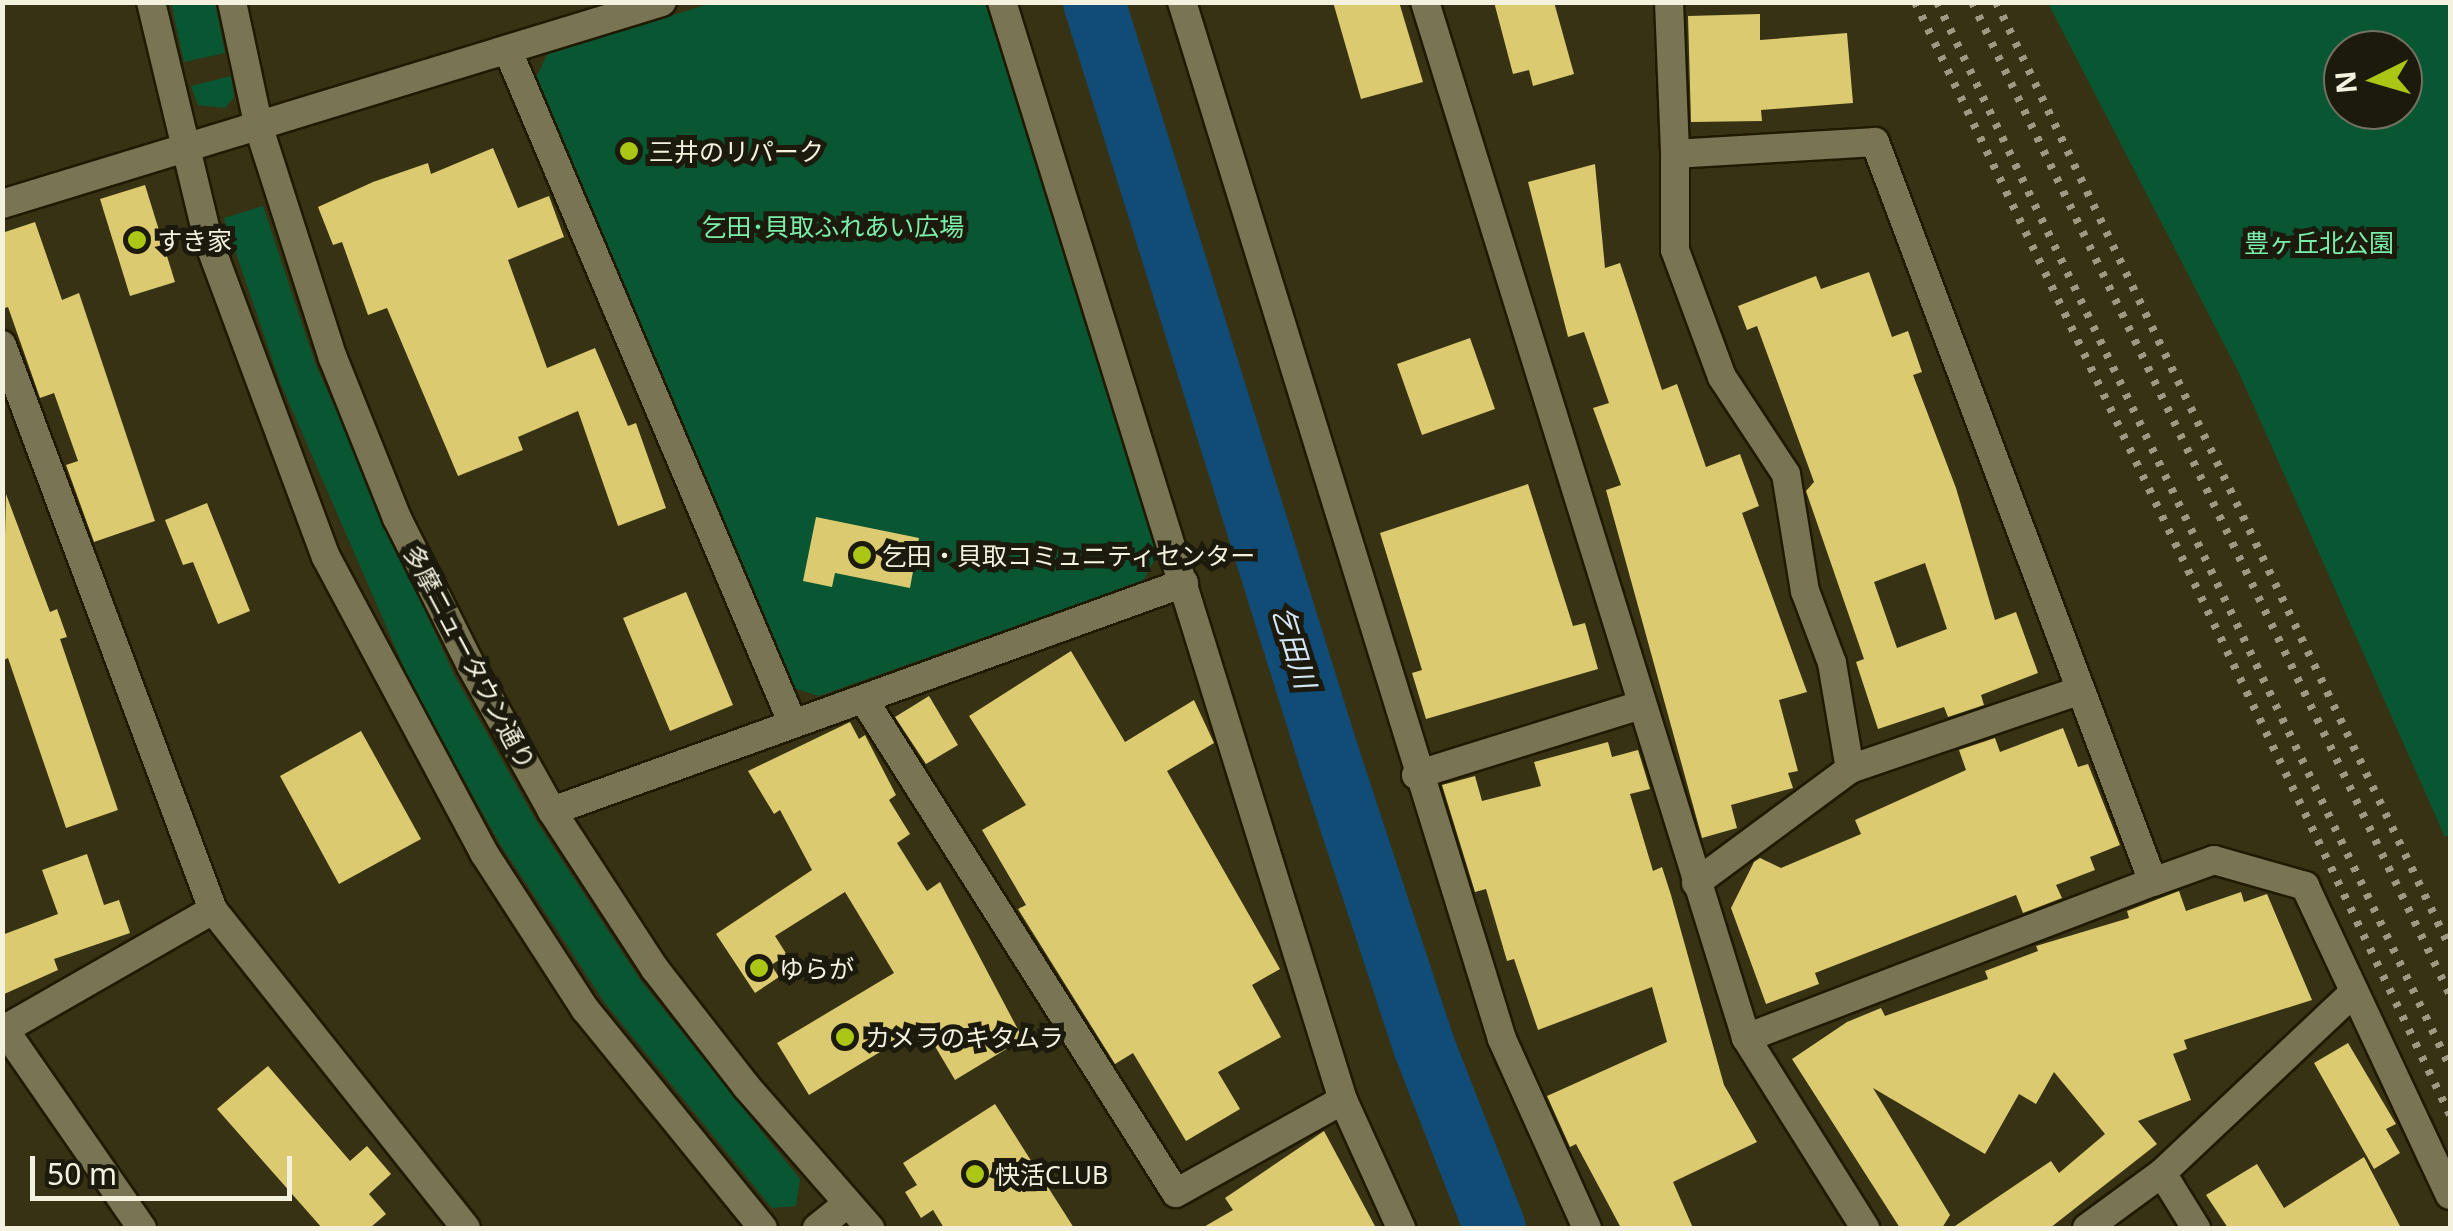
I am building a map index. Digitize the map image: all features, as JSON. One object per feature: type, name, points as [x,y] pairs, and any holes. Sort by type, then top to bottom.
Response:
[{"type":"street","points":[[151,2],[182,150],[261,393],[326,557],[395,694],[484,853],[586,1009],[764,1228]]},
{"type":"street","name":"多摩ニュータウン通り","points":[[232,2],[259,128],[333,358],[398,518],[552,811],[655,969],[870,1228]]},
{"type":"street","points":[[2,204],[662,2]]},
{"type":"street","points":[[1002,2],[1343,1100],[1401,1228]]},
{"type":"street","points":[[1182,2],[1416,775],[1502,1039],[1588,1228]]},
{"type":"street","points":[[1426,2],[1746,1038],[1865,1228]]},
{"type":"street","points":[[1670,2],[1674,250],[1722,377],[1786,474],[1804,592],[1832,663],[1850,769]]},
{"type":"street","points":[[508,51],[792,722]]},
{"type":"street","points":[[1675,154],[1875,142],[2153,882]]},
{"type":"street","points":[[2,345],[213,910],[466,1228]]},
{"type":"street","points":[[552,811],[1184,584]]},
{"type":"street","points":[[1696,883],[1850,769],[2080,690]]},
{"type":"street","points":[[864,700],[1176,1194],[1343,1100]]},
{"type":"street","points":[[1416,775],[1642,705]]},
{"type":"street","points":[[1746,1038],[2214,860],[2305,886],[2450,1195]]},
{"type":"street","points":[[142,1228],[4,1027],[213,910]]},
{"type":"street","points":[[2087,1228],[2162,1173],[2354,992]]},
{"type":"street","points":[[2162,1173],[2196,1228]]},
{"type":"street","points":[[817,1228],[847,1204]]},
{"type":"green space","points":[[171,3],[215,3],[225,53],[184,62]]},
{"type":"green space","name":"乞田･貝取ふれあい広場","points":[[712,3],[994,3],[1163,545],[1143,581],[819,696],[790,687],[533,85],[547,54]]},
{"type":"green space","name":"豊ヶ丘北公園","points":[[2048,3],[2450,3],[2450,835],[2445,837],[2239,373]]},
{"type":"green space","points":[[231,76],[234,97],[225,108],[198,105],[191,86]]},
{"type":"green space","points":[[263,206],[315,363],[453,673],[535,819],[641,981],[800,1179],[796,1206],[772,1208],[605,1003],[500,844],[413,688],[280,382],[224,218]]},
{"type":"building","points":[[1333,2],[1399,2],[1423,82],[1361,99]]},
{"type":"building","points":[[1494,2],[1554,2],[1574,74],[1533,86],[1529,70],[1513,74]]},
{"type":"building","points":[[1760,14],[1760,40],[1847,33],[1853,103],[1761,110],[1762,121],[1691,122],[1688,16]]},
{"type":"building","points":[[493,148],[518,208],[549,196],[564,237],[508,260],[547,368],[595,348],[628,426],[636,423],[666,508],[618,526],[578,411],[518,437],[523,450],[458,476],[387,308],[368,315],[342,242],[333,245],[318,207],[428,163],[431,174]]},
{"type":"building","points":[[1595,164],[1605,268],[1620,263],[1662,390],[1677,384],[1706,467],[1740,454],[1759,506],[1742,513],[1807,692],[1779,700],[1798,771],[1788,773],[1793,788],[1731,805],[1737,828],[1702,838],[1606,490],[1621,485],[1593,408],[1609,403],[1584,332],[1568,337],[1528,182]]},
{"type":"building","name":"すき家","points":[[145,185],[175,282],[130,296],[100,199]]},
{"type":"building","points":[[35,222],[62,300],[79,293],[155,521],[94,542],[66,465],[78,461],[54,393],[40,398],[8,307],[2,309],[2,233]]},
{"type":"building","points":[[1869,272],[1892,337],[1908,331],[1922,372],[1913,375],[1956,488],[1995,620],[2016,612],[2038,673],[1981,695],[1984,705],[1948,717],[1944,707],[1878,729],[1856,662],[1864,659],[1806,491],[1814,482],[1757,326],[1747,330],[1738,306],[1816,276],[1821,289]],"holes":[[[1925,563],[1947,629],[1897,648],[1874,582]]]},
{"type":"building","points":[[1470,338],[1495,409],[1422,435],[1397,364]]},
{"type":"building","points":[[1528,484],[1573,626],[1585,623],[1598,669],[1426,719],[1412,673],[1422,670],[1380,533]]},
{"type":"building","points":[[6,494],[50,612],[57,609],[67,637],[60,639],[118,810],[66,828],[8,658],[2,661]]},
{"type":"building","points":[[207,503],[250,611],[218,624],[193,562],[183,565],[165,520]]},
{"type":"building","name":"乞田・貝取コミュニティセンター","points":[[816,517],[919,538],[910,588],[835,573],[832,587],[803,581]]},
{"type":"building","points":[[686,592],[733,705],[670,731],[623,618]]},
{"type":"building","points":[[1071,651],[1125,742],[1194,700],[1214,743],[1167,771],[1280,969],[1252,985],[1281,1037],[1218,1072],[1240,1109],[1186,1141],[1133,1053],[1115,1064],[1018,909],[1026,905],[982,830],[1026,805],[969,716]]},
{"type":"building","points":[[929,696],[958,745],[926,764],[895,717]]},
{"type":"building","points":[[850,722],[859,739],[865,735],[896,795],[889,800],[910,834],[897,843],[927,891],[940,882],[1023,1039],[955,1080],[923,1026],[809,1095],[777,1043],[894,973],[845,892],[775,936],[787,955],[771,965],[779,977],[755,993],[716,934],[812,870],[780,810],[774,814],[748,771]]},
{"type":"building","points":[[2063,728],[2078,767],[2088,764],[2120,845],[2090,857],[2095,870],[2056,885],[2062,898],[2023,913],[2016,895],[1815,973],[1819,984],[1766,1004],[1731,908],[1754,862],[1760,858],[1781,868],[1861,834],[1855,820],[1966,770],[1959,750],[1995,738],[2000,752]]},
{"type":"building","points":[[361,731],[421,839],[339,884],[280,776]]},
{"type":"building","points":[[1608,742],[1612,757],[1638,750],[1650,789],[1630,794],[1653,871],[1662,867],[1724,1085],[1757,1142],[1673,1182],[1693,1228],[1621,1228],[1576,1144],[1570,1147],[1547,1096],[1667,1042],[1652,987],[1538,1030],[1514,959],[1507,961],[1486,889],[1475,892],[1442,785],[1475,776],[1482,801],[1541,786],[1534,762]]},
{"type":"building","points":[[87,854],[104,905],[119,900],[130,933],[54,959],[58,970],[2,995],[2,935],[58,914],[42,870]]},
{"type":"building","points":[[2179,891],[2186,911],[2241,892],[2244,902],[2267,894],[2312,1000],[2184,1040],[2187,1049],[2173,1054],[2191,1100],[2138,1121],[2157,1144],[2050,1228],[1952,1228],[2051,1161],[2059,1173],[2105,1134],[2054,1072],[2036,1104],[2019,1094],[1985,1154],[1873,1088],[1950,1215],[1942,1228],[1900,1228],[1792,1059],[1847,1022],[1881,1008],[1885,1016],[1988,979],[1985,971],[2038,951],[2036,946],[2129,918],[2127,911]]},
{"type":"building","points":[[2348,1043],[2396,1124],[2386,1129],[2400,1153],[2374,1169],[2314,1063]]},
{"type":"building","points":[[268,1066],[350,1161],[367,1146],[391,1174],[369,1194],[386,1214],[370,1228],[322,1228],[217,1109]]},
{"type":"building","name":"快活CLUB","points":[[995,1104],[1074,1228],[944,1228],[933,1210],[921,1218],[905,1192],[917,1185],[903,1163]]},
{"type":"building","points":[[1324,1131],[1376,1228],[1202,1228],[1233,1210],[1225,1198]]},
{"type":"building","points":[[2364,1157],[2401,1228],[2228,1228],[2206,1195],[2257,1164],[2284,1208]]},
{"type":"waterway","name":"乞田川","points":[[1094,2],[1329,757],[1424,1046],[1495,1228]]},
{"type":"railway","points":[[1915,2],[2450,1115]]},
{"type":"railway","points":[[1937,2],[2450,1067]]},
{"type":"railway","points":[[1972,2],[2450,995]]},
{"type":"railway","points":[[1996,2],[2450,948]]},
{"type":"place","name":"三井のリパーク","points":[[629,151]]},
{"type":"place","name":"すき家","points":[[137,240]]},
{"type":"place","name":"乞田・貝取コミュニティセンター","points":[[862,555]]},
{"type":"place","name":"ゆらが","points":[[759,968]]},
{"type":"place","name":"カメラのキタムラ","points":[[845,1037]]},
{"type":"place","name":"快活CLUB","points":[[975,1174]]}]
